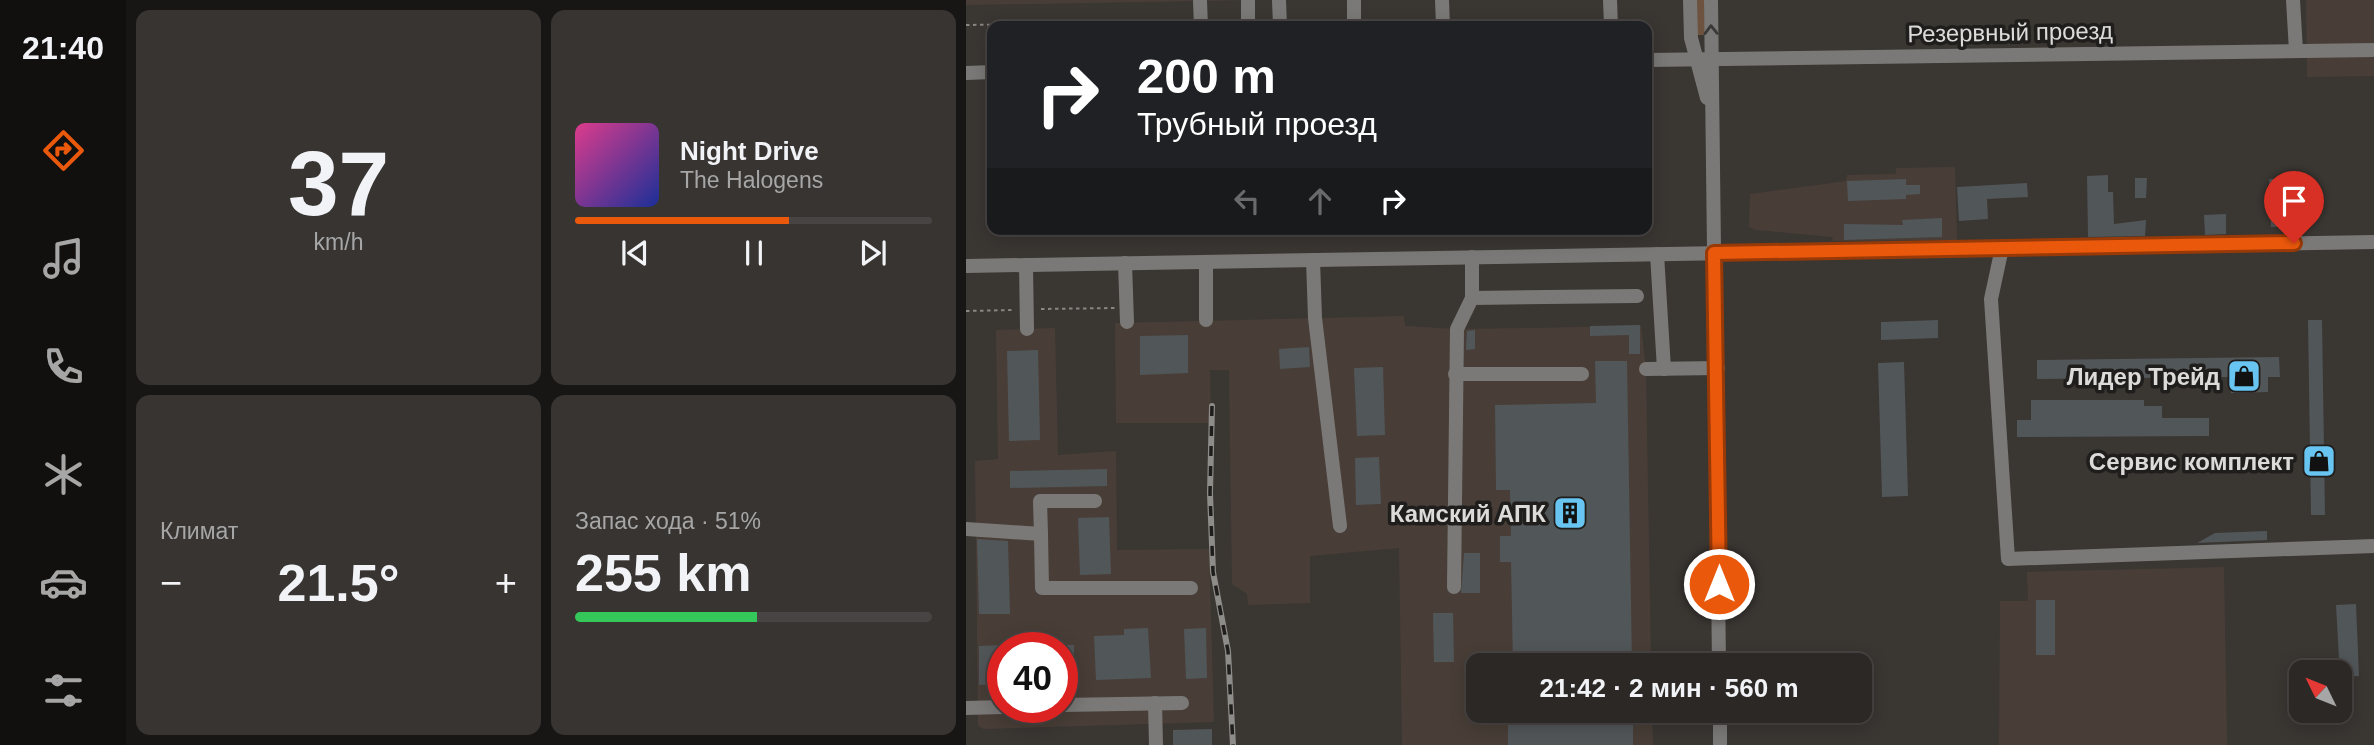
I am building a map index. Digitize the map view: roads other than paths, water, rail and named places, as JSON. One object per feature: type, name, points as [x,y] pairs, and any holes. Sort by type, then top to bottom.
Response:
[{"type":"street","points":[[1248,0],[1248,21]]},
{"type":"street","points":[[1279,0],[1280,21]]},
{"type":"street","points":[[1354,0],[1354,21]]},
{"type":"street","points":[[1442,0],[1443,21]]},
{"type":"street","points":[[1610,0],[1611,21]]},
{"type":"street","points":[[1690,0],[1691,38],[1712,111]]},
{"type":"street","points":[[1711,0],[1718,368],[1719,653]]},
{"type":"street","points":[[2293,0],[2301,51]]},
{"type":"street","points":[[1200,1],[1201,21]]},
{"type":"street","name":"Резервный проезд","points":[[1652,60],[2374,50]]},
{"type":"street","points":[[966,73],[987,72]]},
{"type":"street","points":[[966,266],[2374,242]]},
{"type":"street","points":[[2002,248],[1992,299],[2008,559],[2374,546]]},
{"type":"street","points":[[1657,254],[1664,369]]},
{"type":"street","points":[[1454,587],[1457,329],[1472,298],[1472,257]]},
{"type":"street","points":[[1313,260],[1315,318],[1340,526]]},
{"type":"street","points":[[1206,262],[1206,320]]},
{"type":"street","points":[[1125,263],[1127,315]]},
{"type":"street","points":[[1026,265],[1027,329]]},
{"type":"street","points":[[1472,298],[1637,296]]},
{"type":"street","points":[[1646,369],[1718,368]]},
{"type":"street","points":[[1455,374],[1582,374]]},
{"type":"street","points":[[1096,501],[1040,501],[1042,588],[1191,588]]},
{"type":"street","points":[[966,530],[1041,534]]},
{"type":"street","points":[[1155,703],[1156,745]]},
{"type":"street","points":[[1078,705],[1182,703]]},
{"type":"street","points":[[966,708],[987,707]]},
{"type":"street","points":[[1720,723],[1720,745]]},
{"type":"railway","points":[[1212,406],[1210,493],[1213,572],[1228,651],[1233,745]]},
{"type":"place","name":"Лидер Трейд","points":[[2244,376]]},
{"type":"place","name":"Сервис комплект","points":[[2319,461]]},
{"type":"place","name":"Камский АПК","points":[[1570,513]]}]
